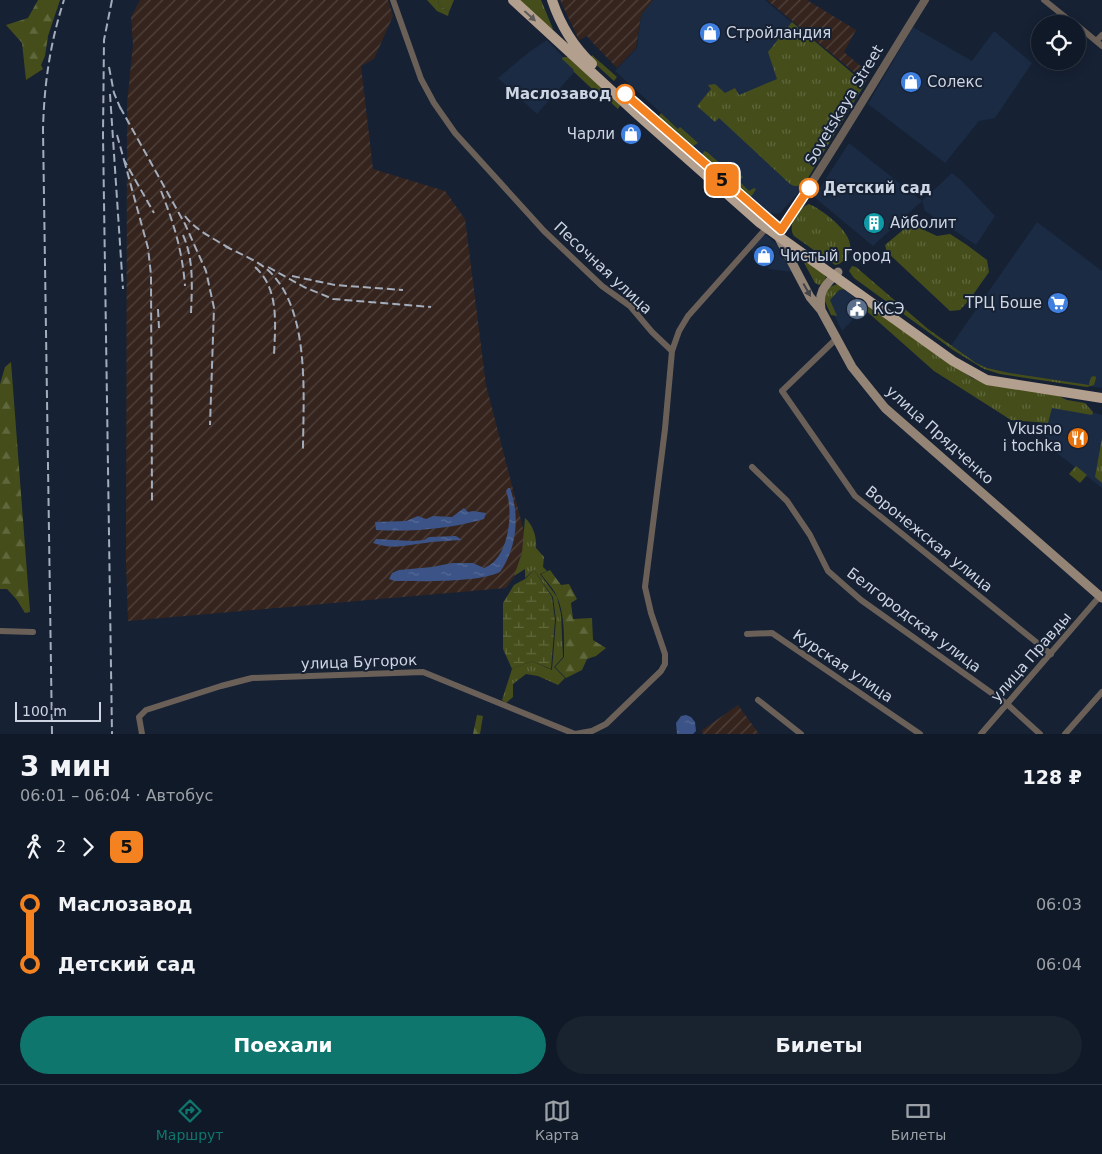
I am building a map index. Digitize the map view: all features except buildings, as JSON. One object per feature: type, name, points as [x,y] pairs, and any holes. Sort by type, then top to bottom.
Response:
[{"type":"main road","name":"улица Прядченко","points":[[512,0],[780,234],[810,297],[821,310],[852,367],[885,408],[1101,597]]},
{"type":"main road","name":"улица Прядченко","points":[[552,0],[560,20],[572,41],[584,56],[631,104],[767,228],[780,234]]},
{"type":"main road","points":[[548,33],[554,33],[558,29],[560,20]]},
{"type":"main road","points":[[780,234],[953,361],[980,377],[1002,383],[1102,398]]},
{"type":"main road","points":[[821,310],[819,300],[821,292],[836,274]]},
{"type":"main road","points":[[836,274],[977,369],[995,375],[1102,392]]},
{"type":"street","name":"Песочная улица","points":[[393,0],[421,79],[434,103],[455,133],[544,231],[602,286],[630,306],[652,332],[672,351]]},
{"type":"street","name":"Sovetskaya Street","points":[[780,234],[925,0]]},
{"type":"street","points":[[1044,0],[1063,15]]},
{"type":"street","points":[[1086,33],[1099,44],[1102,35]]},
{"type":"street","points":[[592,732],[606,724],[661,671],[665,664],[665,654],[650,612],[644,587],[665,429],[672,351],[679,331],[688,316],[767,228]]},
{"type":"street","name":"Воронежская улица","points":[[836,339],[782,391],[855,496],[1051,654]]},
{"type":"street","name":"Белгородская улица","points":[[752,467],[787,501],[810,535],[828,571],[861,600],[1007,704],[1040,734]]},
{"type":"street","name":"улица Правды","points":[[981,734],[1101,597]]},
{"type":"street","points":[[0,631],[33,632]]},
{"type":"street","name":"Курская улица","points":[[746,634],[772,633],[920,734]]},
{"type":"street","name":"улица Бугорок","points":[[142,734],[139,717],[146,710],[252,678],[423,672],[574,734],[592,732]]},
{"type":"street","points":[[1065,734],[1102,692]]},
{"type":"street","points":[[758,700],[801,734]]},
{"type":"shaded area","points":[[140,0],[388,0],[393,16],[374,59],[361,66],[373,169],[445,191],[465,219],[486,385],[530,555],[506,588],[128,621],[126,563],[127,104],[133,45],[131,17]]},
{"type":"shaded area","points":[[560,0],[653,0],[641,15],[636,48],[617,68],[587,36],[579,40]]},
{"type":"shaded area","points":[[653,0],[765,0],[809,37],[778,78],[718,112],[802,189],[779,214],[769,213],[681,135],[681,131],[615,71],[637,48],[641,15]]},
{"type":"shaded area","points":[[767,0],[807,0],[856,30],[844,52],[870,74],[866,82]]},
{"type":"shaded area","points":[[913,27],[972,61],[994,31],[1031,62],[995,118],[979,121],[945,163],[868,104]]},
{"type":"shaded area","points":[[547,40],[576,70],[537,114],[498,78],[529,52]]},
{"type":"shaded area","points":[[849,143],[922,201],[873,246],[814,197]]},
{"type":"shaded area","points":[[952,173],[995,216],[976,245],[925,211],[922,201]]},
{"type":"shaded area","points":[[1037,222],[1102,271],[1102,388],[985,369],[950,347]]},
{"type":"shaded area","points":[[764,233],[780,247],[793,272],[769,269],[754,255],[751,249]]},
{"type":"shaded area","points":[[842,288],[866,306],[842,331],[827,301],[830,295]]},
{"type":"shaded area","points":[[1061,403],[1102,415],[1102,488],[1044,443],[1050,407]]},
{"type":"shaded area","points":[[738,705],[759,734],[703,734],[701,731]]},
{"type":"green space","points":[[38,0],[60,0],[48,36],[45,56],[41,65],[43,69],[26,80],[22,43],[6,25],[28,18]]},
{"type":"green space","points":[[427,0],[438,0],[439,5],[449,12],[448,16],[437,11]]},
{"type":"green space","points":[[438,0],[454,0],[449,12],[439,5]]},
{"type":"green space","points":[[520,0],[541,0],[553,29],[551,30]]},
{"type":"green space","points":[[792,22],[857,77],[861,74],[866,79],[865,84],[808,178],[798,186],[790,184],[719,118],[715,122],[697,106],[711,89],[708,85],[715,84],[725,93],[735,88],[739,95],[777,79],[768,52]]},
{"type":"green space","points":[[592,55],[617,77],[614,81],[592,61]]},
{"type":"green space","points":[[563,57],[569,57],[621,104],[618,109],[608,100],[604,100],[574,72],[562,59]]},
{"type":"green space","points":[[661,113],[678,129],[680,127],[698,143],[688,146],[659,120],[658,117]]},
{"type":"green space","points":[[704,151],[723,166],[721,173],[701,157]]},
{"type":"green space","points":[[731,166],[743,177],[739,181],[749,191],[754,188],[756,189],[751,197],[734,185],[730,177]]},
{"type":"green space","points":[[809,204],[831,218],[845,233],[849,241],[850,249],[847,256],[839,264],[835,265],[794,236],[792,232],[794,218],[797,213]]},
{"type":"green space","points":[[918,223],[924,230],[937,236],[950,234],[987,260],[989,272],[960,310],[950,311],[887,252],[885,245],[909,225]]},
{"type":"green space","points":[[802,259],[824,274],[826,277],[823,284],[815,283]]},
{"type":"green space","points":[[852,266],[856,267],[928,329],[976,363],[987,368],[1009,373],[1089,385],[1091,377],[1095,376],[1094,385],[1087,387],[1000,374],[984,369],[953,350],[854,278],[849,271]]},
{"type":"green space","points":[[837,284],[842,285],[845,289],[839,290],[830,300],[837,316],[831,315],[823,297],[830,287]]},
{"type":"green space","points":[[867,304],[972,378],[987,384],[1057,395],[1067,400],[1085,403],[1093,412],[1092,415],[1052,408],[1048,423],[1011,420],[934,371],[863,308]]},
{"type":"green space","points":[[11,362],[30,612],[25,613],[7,589],[0,589],[0,384],[5,367]]},
{"type":"green space","points":[[1102,438],[1102,483],[1095,477]]},
{"type":"green space","points":[[1076,466],[1087,475],[1080,483],[1069,474]]},
{"type":"green space","points":[[525,518],[534,532],[536,548],[544,557],[543,567],[547,571],[540,574],[557,597],[561,614],[563,657],[554,667],[565,678],[558,685],[538,676],[526,674],[513,684],[513,697],[506,703],[502,700],[512,669],[532,661],[552,670],[556,620],[553,597],[534,570],[525,578],[525,569],[514,576],[522,553]]},
{"type":"green space","points":[[534,570],[552,597],[555,620],[551,669],[532,661],[512,669],[503,649],[503,603],[514,585],[525,579]]},
{"type":"green space","points":[[550,570],[561,585],[569,584],[577,599],[571,603],[573,619],[592,618],[593,640],[606,648],[596,656],[587,659],[582,670],[566,678],[555,667],[564,657],[564,627],[560,604],[556,594],[541,574]]},
{"type":"green space","points":[[477,715],[483,716],[480,734],[473,734]]},
{"type":"water","points":[[510,488],[515,509],[515,531],[510,552],[500,572],[490,576],[449,581],[395,581],[389,579],[392,573],[399,570],[452,563],[473,563],[484,568],[492,563],[499,555],[507,534],[509,510],[506,491]]},
{"type":"water","points":[[464,508],[468,512],[486,513],[484,519],[430,529],[376,530],[375,522],[406,521],[418,516],[426,519],[433,516],[452,517]]},
{"type":"water","points":[[456,536],[462,540],[393,547],[373,543],[376,539],[413,541],[424,540],[429,537]]},
{"type":"water","points":[[686,715],[695,722],[696,731],[693,734],[677,734],[676,723],[681,716]]},
{"type":"railway","points":[[52,734],[43,130],[49,64],[64,0]]},
{"type":"railway","points":[[112,0],[104,40],[103,135],[112,734]]},
{"type":"railway","points":[[109,67],[114,93],[122,112]]},
{"type":"railway","points":[[110,94],[123,289]]},
{"type":"railway","points":[[120,107],[185,224],[206,271],[214,308],[210,425]]},
{"type":"railway","points":[[117,135],[124,160],[154,213]]},
{"type":"railway","points":[[124,160],[148,248],[151,275],[152,503]]},
{"type":"railway","points":[[161,191],[177,237],[185,286]]},
{"type":"railway","points":[[185,216],[200,230],[231,249]]},
{"type":"railway","points":[[183,235],[191,264],[191,313]]},
{"type":"railway","points":[[225,246],[255,261],[271,273],[284,290],[293,311],[299,334],[302,358],[303,452]]},
{"type":"railway","points":[[255,267],[269,286],[272,297],[275,320],[274,356]]},
{"type":"railway","points":[[268,267],[304,287],[333,299],[431,307]]},
{"type":"railway","points":[[292,276],[335,285],[403,290]]},
{"type":"railway","points":[[158,309],[159,328]]},
{"type":"bus line","name":"5","points":[[625,94],[781,230],[809,188]]},
{"type":"place","name":"Стройландия","points":[[710,33]]},
{"type":"place","name":"Солекс","points":[[911,82]]},
{"type":"place","name":"Маслозавод","points":[[625,94]]},
{"type":"place","name":"Чарли","points":[[631,134]]},
{"type":"place","name":"Детский сад","points":[[809,188]]},
{"type":"place","name":"Айболит","points":[[874,223]]},
{"type":"place","name":"Чистый Город","points":[[764,256]]},
{"type":"place","name":"ТРЦ Боше","points":[[1058,303]]},
{"type":"place","name":"КСЭ","points":[[857,309]]},
{"type":"place","name":"Vkusno i tochka","points":[[1078,438]]}]
